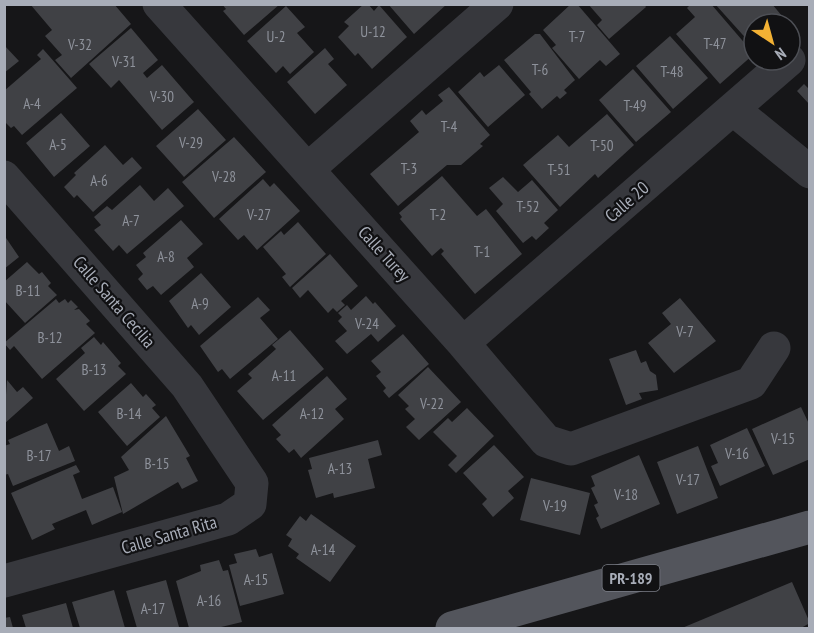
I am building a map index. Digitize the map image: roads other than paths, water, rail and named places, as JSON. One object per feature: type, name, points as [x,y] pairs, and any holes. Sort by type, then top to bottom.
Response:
[{"type":"main road","name":"PR-189","points":[[452,628],[810,527]]},
{"type":"street","name":"Calle Turey","points":[[159,4],[464,343],[546,441],[571,448],[751,383],[774,348]]},
{"type":"street","points":[[308,169],[497,4]]},
{"type":"street","name":"Calle 20","points":[[464,343],[775,72]]},
{"type":"street","points":[[734,110],[810,172]]},
{"type":"street","name":"Calle Santa Cecilia","points":[[4,177],[187,386],[217,431]]},
{"type":"street","name":"Calle Santa Rita","points":[[4,581],[228,519],[250,504],[252,483],[217,431]]}]
